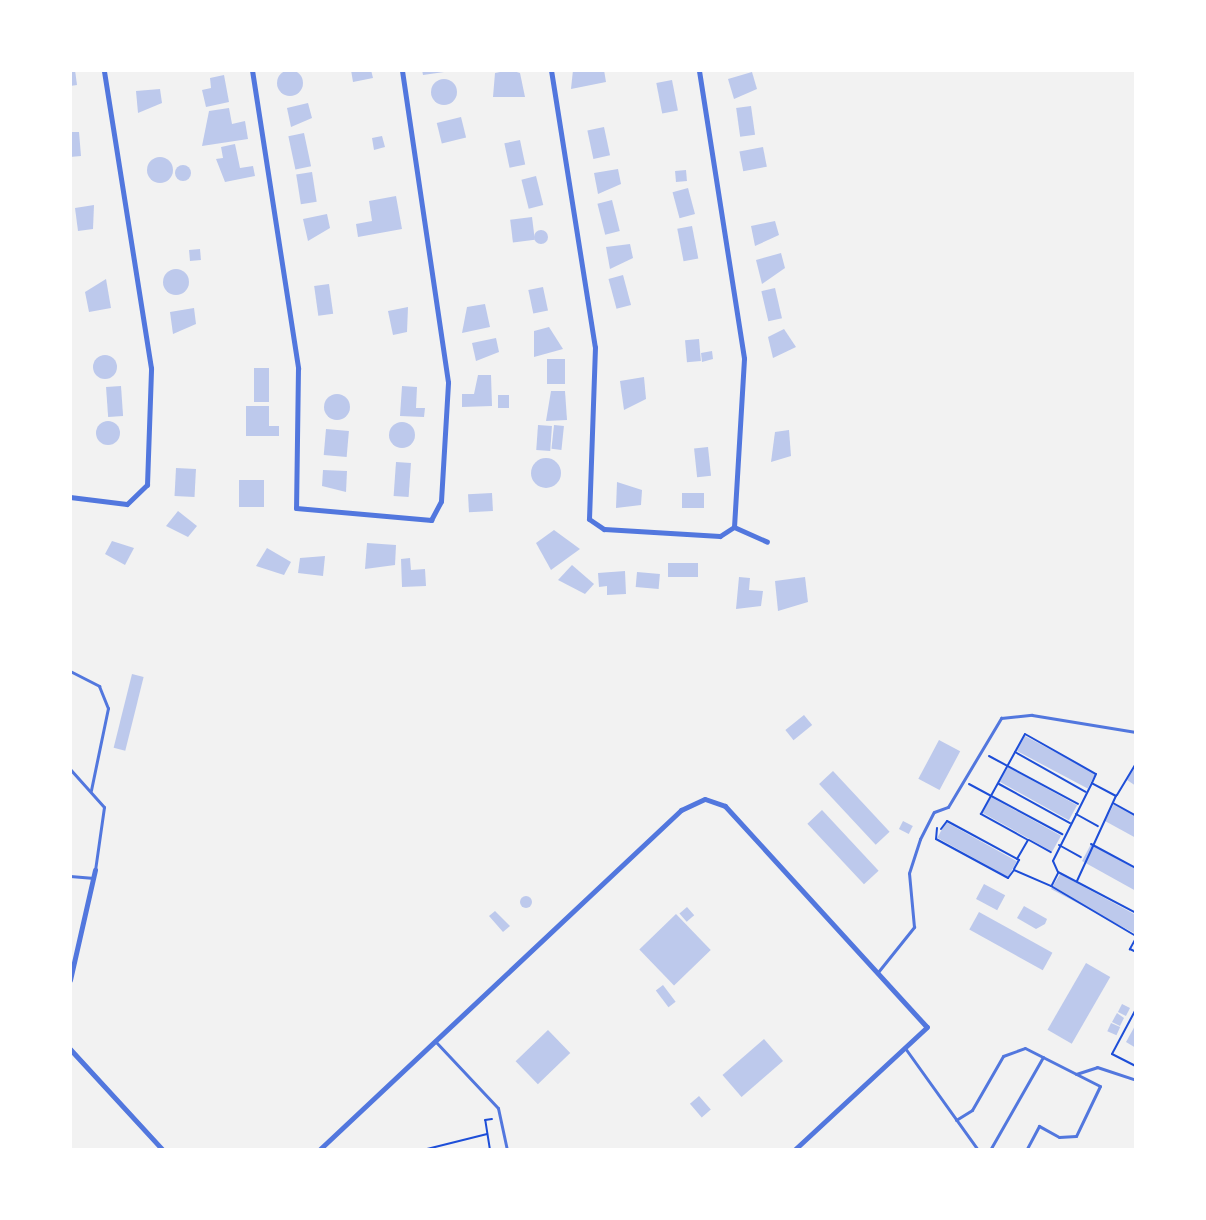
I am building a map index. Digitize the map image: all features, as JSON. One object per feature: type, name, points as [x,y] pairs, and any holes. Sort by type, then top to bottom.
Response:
[{"type":"street","points":[[71,497],[135,502],[148,471],[151,368],[104,70]]},
{"type":"street","points":[[252,70],[298,368],[296,508],[431,520],[441,501],[445,339],[402,70]]},
{"type":"street","points":[[551,70],[595,347],[589,519],[604,529],[720,536],[734,527]]},
{"type":"street","points":[[699,70],[744,350],[734,527]]},
{"type":"street","points":[[734,527],[767,542]]},
{"type":"street","points":[[319,1150],[681,810],[705,799],[725,806],[927,1027],[794,1150]]},
{"type":"street","points":[[70,980],[95,870]]},
{"type":"street","points":[[70,1049],[163,1150]]},
{"type":"lane","points":[[70,671],[99,686],[108,708],[91,790]]},
{"type":"lane","points":[[878,972],[914,927],[909,873],[928,824],[963,780],[1001,718],[1032,715],[1136,732]]},
{"type":"lane","points":[[70,769],[104,807],[95,870]]},
{"type":"lane","points":[[70,876],[94,878]]},
{"type":"lane","points":[[435,1041],[498,1108],[507,1150],[539,1150]]},
{"type":"lane","points":[[905,1048],[978,1150]]},
{"type":"lane","points":[[956,1120],[972,1110],[1003,1056],[1025,1048],[1100,1086],[1076,1136],[1059,1137],[1039,1126],[1026,1150]]},
{"type":"lane","points":[[990,1150],[1043,1057]]},
{"type":"lane","points":[[1076,1074],[1097,1067],[1136,1080]]},
{"type":"path","points":[[1053,853],[1096,774],[1025,734],[981,814],[1053,853],[1059,872],[1136,913]]},
{"type":"path","points":[[980,751],[1080,805]]},
{"type":"path","points":[[1015,752],[1087,792]]},
{"type":"path","points":[[1077,881],[1082,858],[1136,763]]},
{"type":"path","points":[[963,780],[1063,835]]},
{"type":"path","points":[[1092,783],[1116,796]]},
{"type":"path","points":[[998,784],[1070,823]]},
{"type":"path","points":[[1112,803],[1136,816]]},
{"type":"path","points":[[1075,814],[1099,827]]},
{"type":"path","points":[[1017,859],[947,821],[936,839],[1008,878],[1028,840]]},
{"type":"path","points":[[928,824],[941,830]]},
{"type":"path","points":[[1090,843],[1136,868]]},
{"type":"path","points":[[1058,844],[1082,858]]},
{"type":"path","points":[[1014,870],[1051,886],[1136,937],[1130,949],[1136,952]]},
{"type":"path","points":[[1051,886],[1059,872]]},
{"type":"path","points":[[1136,984],[1136,994]]},
{"type":"path","points":[[1136,1009],[1112,1054],[1136,1066]]},
{"type":"path","points":[[490,1150],[485,1120],[494,1118]]},
{"type":"path","points":[[427,1149],[430,1143],[487,1134]]},
{"type":"building","points":[[70,70],[75,70],[77,85],[70,86]]},
{"type":"building","points":[[290,70],[299,74],[303,83],[299,92],[290,96],[281,92],[277,83],[281,74]]},
{"type":"building","points":[[351,70],[371,70],[373,78],[353,82]]},
{"type":"building","points":[[422,70],[444,70],[444,72],[423,75]]},
{"type":"building","points":[[510,70],[520,73],[525,97],[493,97],[495,73]]},
{"type":"building","points":[[573,70],[604,70],[606,82],[571,89]]},
{"type":"building","points":[[752,72],[757,89],[734,99],[728,79]]},
{"type":"building","points":[[224,75],[229,102],[206,107],[202,90],[211,88],[210,78]]},
{"type":"building","points":[[444,79],[453,83],[457,92],[453,101],[444,105],[435,101],[431,92],[435,83]]},
{"type":"building","points":[[672,80],[678,110],[662,113],[656,83]]},
{"type":"building","points":[[160,89],[162,103],[138,113],[136,91]]},
{"type":"building","points":[[308,103],[312,118],[291,127],[287,108]]},
{"type":"building","points":[[751,106],[755,135],[740,137],[736,108]]},
{"type":"building","points":[[229,108],[232,124],[245,121],[248,139],[202,146],[209,111]]},
{"type":"building","points":[[461,117],[466,137],[442,143],[437,123]]},
{"type":"building","points":[[604,127],[610,155],[593,159],[587,131]]},
{"type":"building","points":[[70,132],[79,132],[81,156],[70,157]]},
{"type":"building","points":[[304,133],[311,166],[295,170],[288,136]]},
{"type":"building","points":[[382,136],[385,147],[374,150],[372,138]]},
{"type":"building","points":[[520,140],[525,164],[510,168],[504,143]]},
{"type":"building","points":[[235,144],[240,168],[253,166],[255,176],[225,182],[216,159],[223,158],[221,147]]},
{"type":"building","points":[[763,147],[767,167],[743,171],[739,152]]},
{"type":"building","points":[[160,157],[169,161],[173,170],[169,179],[160,183],[151,179],[147,170],[151,161]]},
{"type":"building","points":[[183,165],[189,167],[189,179],[183,181],[177,179],[175,173],[177,167]]},
{"type":"building","points":[[618,169],[621,184],[598,194],[594,173]]},
{"type":"building","points":[[686,170],[687,181],[676,182],[675,171]]},
{"type":"building","points":[[312,172],[317,202],[301,204],[296,175]]},
{"type":"building","points":[[536,176],[543,205],[529,209],[521,180]]},
{"type":"building","points":[[688,188],[695,214],[680,218],[673,192]]},
{"type":"building","points":[[396,196],[402,229],[358,237],[356,224],[372,221],[369,201]]},
{"type":"building","points":[[612,200],[620,231],[605,235],[597,204]]},
{"type":"building","points":[[94,205],[93,229],[78,231],[75,208]]},
{"type":"building","points":[[327,214],[330,228],[308,241],[303,219]]},
{"type":"building","points":[[532,217],[535,240],[513,243],[510,220]]},
{"type":"building","points":[[775,221],[779,235],[755,246],[751,226]]},
{"type":"building","points":[[692,226],[698,258],[684,261],[677,229]]},
{"type":"building","points":[[541,230],[548,237],[541,244],[534,237]]},
{"type":"building","points":[[630,244],[633,258],[610,269],[606,247]]},
{"type":"building","points":[[200,249],[201,260],[190,261],[189,250]]},
{"type":"building","points":[[781,253],[785,268],[762,284],[756,260]]},
{"type":"building","points":[[176,269],[185,273],[189,282],[185,291],[176,295],[167,291],[163,282],[167,273]]},
{"type":"building","points":[[623,275],[631,305],[617,309],[609,279]]},
{"type":"building","points":[[106,279],[111,308],[89,312],[85,292]]},
{"type":"building","points":[[329,284],[333,314],[318,316],[314,286]]},
{"type":"building","points":[[543,287],[548,310],[533,314],[528,290]]},
{"type":"building","points":[[775,288],[782,318],[768,321],[761,291]]},
{"type":"building","points":[[485,304],[490,327],[462,333],[467,307]]},
{"type":"building","points":[[408,307],[407,332],[393,335],[388,311]]},
{"type":"building","points":[[194,308],[196,324],[173,334],[170,312]]},
{"type":"building","points":[[549,327],[563,349],[534,357],[534,331]]},
{"type":"building","points":[[784,329],[796,347],[773,358],[768,337]]},
{"type":"building","points":[[496,338],[499,352],[476,361],[472,343]]},
{"type":"building","points":[[699,339],[701,361],[687,362],[685,340]]},
{"type":"building","points":[[712,351],[713,359],[702,362],[701,353]]},
{"type":"building","points":[[105,355],[114,358],[117,367],[114,376],[105,379],[96,376],[93,367],[96,358]]},
{"type":"building","points":[[547,359],[565,359],[565,384],[547,384]]},
{"type":"building","points":[[254,368],[269,368],[269,402],[254,402]]},
{"type":"building","points":[[478,375],[491,375],[492,406],[462,407],[462,394],[474,394]]},
{"type":"building","points":[[644,377],[646,399],[624,410],[620,381]]},
{"type":"building","points":[[121,386],[123,416],[108,417],[106,387]]},
{"type":"building","points":[[402,386],[417,387],[416,408],[425,408],[424,417],[400,416]]},
{"type":"building","points":[[551,391],[565,391],[567,420],[546,421]]},
{"type":"building","points":[[337,394],[346,398],[350,407],[346,416],[337,420],[328,416],[324,407],[328,398]]},
{"type":"building","points":[[498,395],[509,395],[509,408],[498,408]]},
{"type":"building","points":[[246,406],[269,406],[269,426],[279,426],[279,436],[246,436]]},
{"type":"building","points":[[108,421],[119,428],[120,433],[113,444],[108,445],[97,438],[96,433],[103,422]]},
{"type":"building","points":[[402,422],[411,426],[415,435],[411,444],[402,448],[393,444],[389,435],[393,426]]},
{"type":"building","points":[[538,425],[552,426],[550,451],[536,450]]},
{"type":"building","points":[[554,425],[564,426],[561,450],[551,449]]},
{"type":"building","points":[[326,429],[349,431],[347,457],[324,455]]},
{"type":"building","points":[[789,430],[791,456],[771,462],[775,432]]},
{"type":"building","points":[[708,447],[711,476],[697,477],[694,448]]},
{"type":"building","points":[[546,458],[552,459],[560,467],[560,479],[552,487],[546,488],[540,487],[532,479],[531,473],[532,467],[540,459]]},
{"type":"building","points":[[396,462],[411,463],[409,497],[394,496]]},
{"type":"building","points":[[176,468],[196,469],[195,497],[175,496]]},
{"type":"building","points":[[323,470],[347,471],[346,492],[322,486]]},
{"type":"building","points":[[239,480],[264,480],[264,507],[239,507]]},
{"type":"building","points":[[617,482],[642,490],[641,505],[616,508]]},
{"type":"building","points":[[492,493],[493,511],[469,512],[468,494]]},
{"type":"building","points":[[682,493],[704,493],[704,508],[682,508]]},
{"type":"building","points":[[178,511],[197,526],[188,537],[166,526]]},
{"type":"building","points":[[554,530],[580,549],[551,570],[536,543]]},
{"type":"building","points":[[112,541],[134,548],[125,565],[105,554]]},
{"type":"building","points":[[367,543],[396,545],[395,565],[365,569]]},
{"type":"building","points":[[267,548],[291,562],[284,575],[256,566]]},
{"type":"building","points":[[325,556],[323,576],[298,573],[300,558]]},
{"type":"building","points":[[410,558],[411,570],[425,569],[426,586],[402,587],[401,559]]},
{"type":"building","points":[[668,563],[698,563],[698,577],[668,577]]},
{"type":"building","points":[[572,565],[594,584],[585,594],[558,580]]},
{"type":"building","points":[[625,571],[626,594],[607,595],[607,586],[599,587],[598,573]]},
{"type":"building","points":[[637,572],[660,574],[659,589],[636,587]]},
{"type":"building","points":[[739,577],[750,578],[749,590],[763,591],[761,606],[736,609]]},
{"type":"building","points":[[805,577],[808,602],[778,611],[775,581]]},
{"type":"building","points":[[132,674],[144,677],[125,751],[114,748]]},
{"type":"building","points":[[804,715],[812,725],[794,740],[785,730]]},
{"type":"building","points":[[1025,736],[1096,774],[1088,789],[1017,751]]},
{"type":"building","points":[[939,740],[960,751],[940,790],[918,779]]},
{"type":"building","points":[[1136,762],[1136,786],[1127,780]]},
{"type":"building","points":[[1008,767],[1077,805],[1069,820],[1000,782]]},
{"type":"building","points":[[833,771],[890,832],[876,845],[819,784]]},
{"type":"building","points":[[991,797],[1061,836],[1052,852],[982,813]]},
{"type":"building","points":[[1114,804],[1136,816],[1136,838],[1105,821]]},
{"type":"building","points":[[822,810],[879,871],[864,884],[807,824]]},
{"type":"building","points":[[903,821],[913,826],[909,834],[899,829]]},
{"type":"building","points":[[946,822],[1017,861],[1008,877],[937,838]]},
{"type":"building","points":[[1091,844],[1136,869],[1136,891],[1082,861]]},
{"type":"building","points":[[1060,874],[1136,915],[1136,934],[1051,889]]},
{"type":"building","points":[[984,884],[1005,895],[997,910],[976,899]]},
{"type":"building","points":[[526,896],[532,902],[526,908],[520,902]]},
{"type":"building","points":[[1024,906],[1047,919],[1045,924],[1036,929],[1017,918]]},
{"type":"building","points":[[687,907],[694,915],[687,922],[679,914]]},
{"type":"building","points":[[495,911],[510,926],[503,932],[489,916]]},
{"type":"building","points":[[979,912],[1052,953],[1043,970],[969,929]]},
{"type":"building","points":[[676,914],[711,950],[674,985],[639,949]]},
{"type":"building","points":[[1086,963],[1110,977],[1072,1044],[1048,1030]]},
{"type":"building","points":[[663,985],[676,1002],[668,1007],[656,990]]},
{"type":"building","points":[[1122,1004],[1130,1008],[1126,1016],[1118,1012]]},
{"type":"building","points":[[1117,1013],[1124,1018],[1120,1026],[1112,1022]]},
{"type":"building","points":[[1111,1023],[1120,1027],[1116,1035],[1107,1031]]},
{"type":"building","points":[[1136,1024],[1136,1048],[1126,1042]]},
{"type":"building","points":[[548,1030],[570,1053],[538,1084],[516,1061]]},
{"type":"building","points":[[764,1039],[783,1061],[742,1097],[722,1075]]},
{"type":"building","points":[[699,1096],[711,1110],[702,1117],[690,1104]]}]
